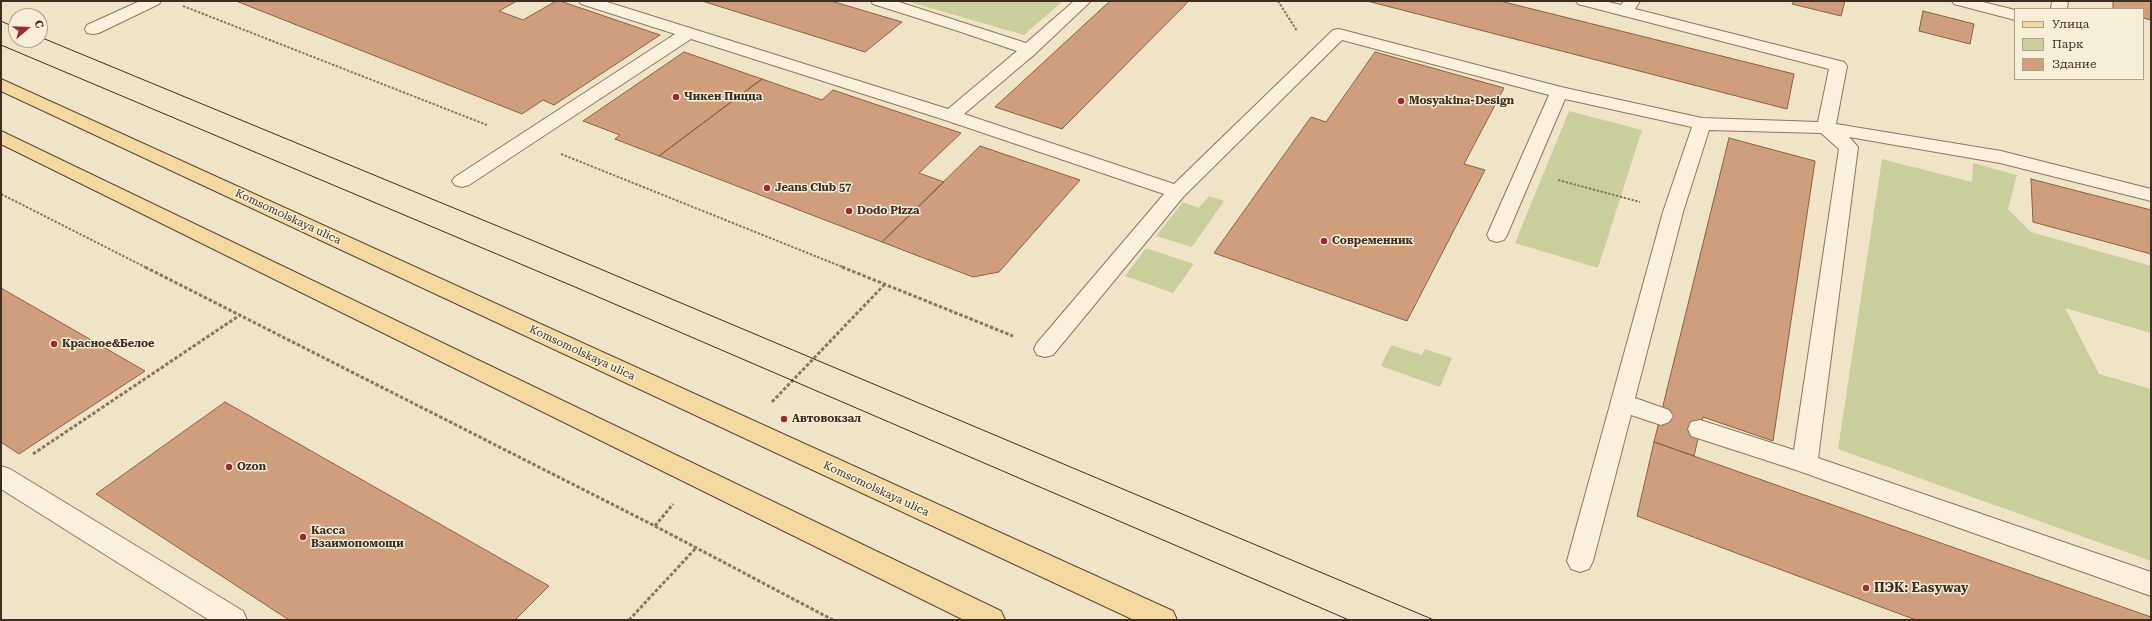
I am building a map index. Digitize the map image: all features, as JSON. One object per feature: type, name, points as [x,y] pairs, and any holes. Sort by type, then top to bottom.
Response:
[{"type":"main road","name":"Komsomolskaya ulica","points":[[1,84],[1163,620]]},
{"type":"main road","points":[[1,137],[991,620]]},
{"type":"street","points":[[93,29],[153,1]]},
{"type":"street","points":[[587,1],[687,34],[951,116],[1177,192]]},
{"type":"street","points":[[879,1],[964,27],[1028,50]]},
{"type":"street","points":[[951,116],[1083,1]]},
{"type":"street","points":[[1584,1],[1629,6],[1838,66],[1826,128]]},
{"type":"street","points":[[1960,1],[2014,15]]},
{"type":"street","points":[[462,181],[687,34]]},
{"type":"street","points":[[1045,349],[1177,192],[1338,34],[1559,92],[1702,124],[1826,128],[2002,157],[2151,195]]},
{"type":"street","points":[[1497,235],[1559,92]]},
{"type":"street","points":[[1580,561],[1673,212],[1702,124]]},
{"type":"street","points":[[1805,463],[1849,147],[1826,128]]},
{"type":"street","points":[[1622,403],[1661,416]]},
{"type":"street","points":[[1700,429],[1805,463],[2151,584]]},
{"type":"street","points":[[1,476],[233,620]]},
{"type":"path","points":[[177,4],[525,140],[1045,349]]},
{"type":"path","points":[[1524,170],[1673,212]]},
{"type":"path","points":[[1,194],[696,548],[833,620]]},
{"type":"path","points":[[28,457],[240,315]]},
{"type":"path","points":[[629,620],[696,548]]},
{"type":"green space","points":[[906,1],[1063,1],[1024,35]]},
{"type":"green space","points":[[1569,111],[1642,130],[1598,268],[1515,243]]},
{"type":"green space","points":[[1882,159],[1972,182],[1973,163],[2017,175],[2008,209],[2031,232],[2151,266],[2151,333],[2065,308],[2099,374],[2151,389],[2151,561],[1838,449]]},
{"type":"green space","points":[[1209,196],[1224,201],[1192,247],[1156,236],[1183,202],[1199,208]]},
{"type":"green space","points":[[1146,248],[1194,264],[1173,293],[1125,276]]},
{"type":"green space","points":[[1391,345],[1422,355],[1425,349],[1452,358],[1440,387],[1381,366]]},
{"type":"building","points":[[236,1],[517,1],[499,11],[523,20],[556,1],[560,1],[660,35],[554,105],[543,100],[522,114]]},
{"type":"building","points":[[702,1],[831,1],[902,22],[865,52]]},
{"type":"building","points":[[1110,1],[1189,1],[1062,129],[995,107]]},
{"type":"building","points":[[1367,1],[1500,1],[1794,74],[1787,109]]},
{"type":"building","points":[[1794,1],[1845,1],[1841,16],[1792,4]]},
{"type":"building","points":[[2113,1],[2151,1],[2151,20],[2144,18],[2144,8],[2113,8]]},
{"type":"building","points":[[1923,11],[1974,24],[1970,44],[1919,31]]},
{"type":"building","points":[[684,52],[762,79],[659,156],[615,139],[620,135],[583,121]]},
{"type":"building","points":[[1375,52],[1504,88],[1464,164],[1485,170],[1407,321],[1214,253],[1311,117],[1326,122]]},
{"type":"building","points":[[762,79],[822,100],[833,90],[961,133],[919,173],[944,182],[882,242],[659,156]]},
{"type":"building","points":[[1729,138],[1815,161],[1773,441],[1703,417],[1694,456],[1654,442]]},
{"type":"building","points":[[980,146],[1080,180],[999,272],[973,277],[882,242]]},
{"type":"building","points":[[2031,179],[2151,210],[2151,254],[2033,222]]},
{"type":"building","points":[[1,288],[145,371],[19,454],[1,442]]},
{"type":"building","points":[[225,402],[549,586],[515,620],[289,620],[96,494]]},
{"type":"building","points":[[1654,442],[2151,617],[2151,620],[1916,620],[1637,516]]},
{"type":"tram line","points":[[1,21],[8,24]]},
{"type":"tram line","points":[[48,40],[541,244],[1434,620]]},
{"type":"tram line","points":[[1,45],[575,287],[1349,620]]},
{"type":"place","name":"Чикен Пицца","points":[[676,97]]},
{"type":"place","name":"Mosyakina-Design","points":[[1401,101]]},
{"type":"place","name":"Jeans Club 57","points":[[767,188]]},
{"type":"place","name":"Dodo Pizza","points":[[849,211]]},
{"type":"place","name":"Современник","points":[[1324,241]]},
{"type":"place","name":"Красное&Белое","points":[[54,344]]},
{"type":"place","name":"Автовокзал","points":[[784,419]]},
{"type":"place","name":"Ozon","points":[[229,467]]},
{"type":"place","name":"Касса Взаимопомощи","points":[[303,537]]},
{"type":"place","name":"ПЭК: Easyway","points":[[1866,588]]}]
